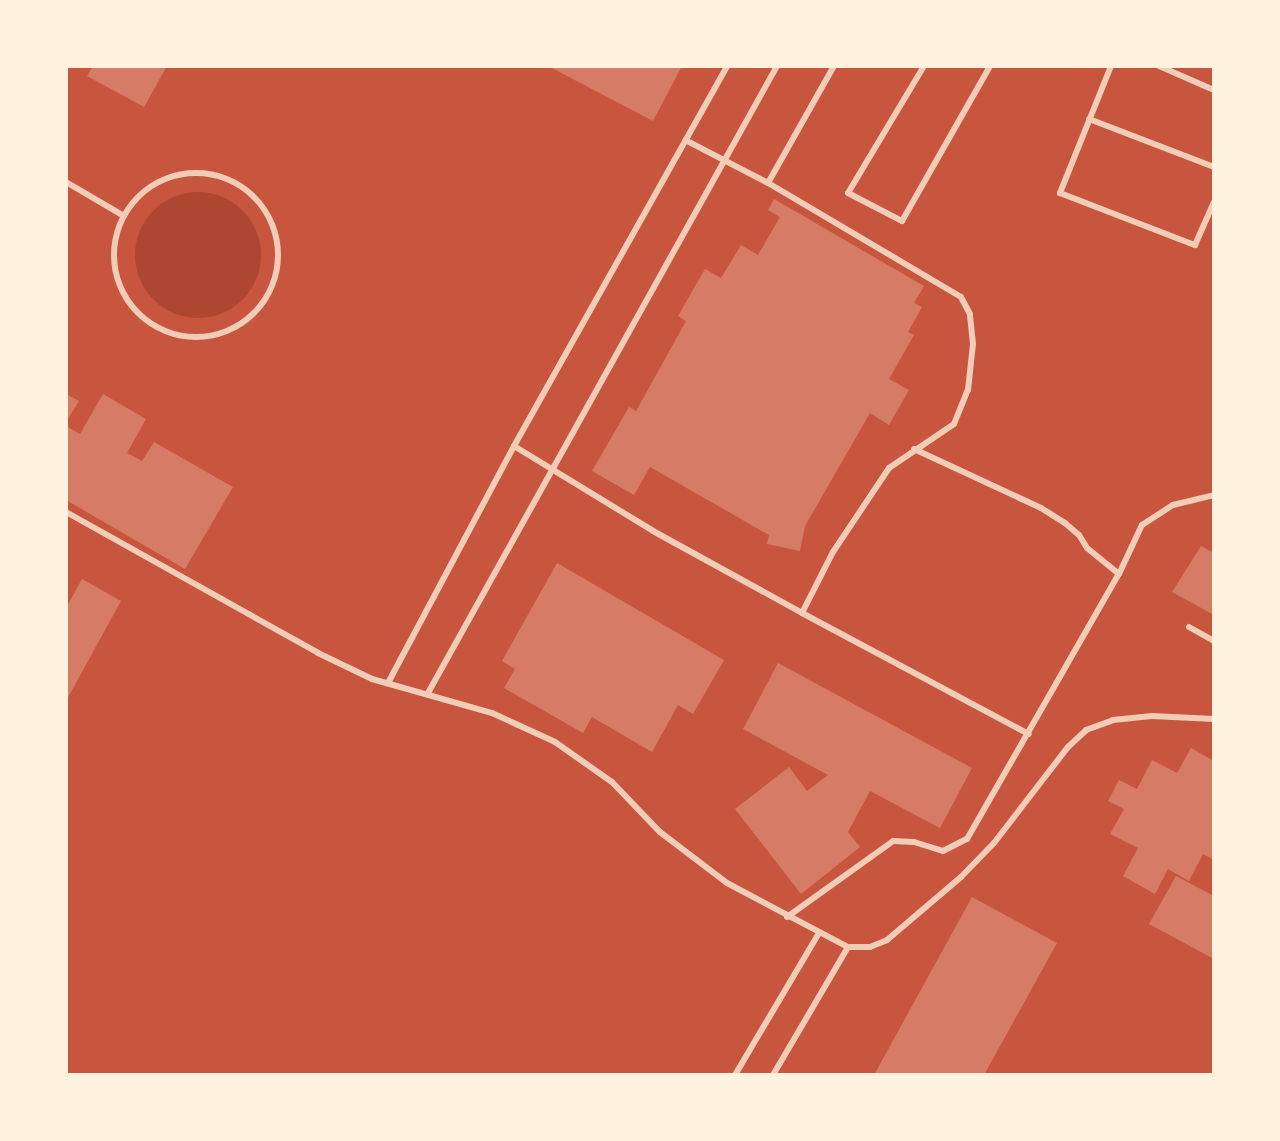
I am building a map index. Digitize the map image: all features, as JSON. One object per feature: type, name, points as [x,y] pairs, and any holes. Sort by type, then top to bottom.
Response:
[{"type":"lane","points":[[388,683],[514,446],[727,66]]},
{"type":"lane","points":[[428,693],[777,66]]},
{"type":"lane","points":[[768,183],[834,66]]},
{"type":"lane","points":[[924,66],[848,193],[902,221],[990,66]]},
{"type":"lane","points":[[1111,66],[1060,193],[1195,245],[1214,202]]},
{"type":"lane","points":[[1159,66],[1214,90]]},
{"type":"lane","points":[[1089,119],[1214,167]]},
{"type":"lane","points":[[685,140],[768,183],[961,297],[970,314],[973,344],[968,390],[954,424],[889,468],[869,493],[833,552],[802,613]]},
{"type":"lane","points":[[182,173],[207,173],[231,180],[251,194],[267,213],[277,240],[277,269],[267,296],[249,318],[225,333],[197,338],[169,334],[144,320],[125,298],[115,271],[114,243],[124,216],[149,189],[182,173]]},
{"type":"lane","points":[[66,182],[124,216]]},
{"type":"lane","points":[[514,446],[553,467],[653,531],[1029,734]]},
{"type":"lane","points":[[914,449],[1041,508],[1065,523],[1079,535],[1087,548],[1119,574]]},
{"type":"lane","points":[[787,917],[893,841],[914,842],[943,851],[967,839],[1119,574],[1142,525],[1173,505],[1214,495]]},
{"type":"lane","points":[[66,512],[318,653],[388,683],[492,713],[555,742],[612,782],[660,832],[727,883],[848,947],[870,947],[887,940],[961,877],[994,843],[1068,747],[1086,730],[1113,720],[1152,716],[1214,719]]},
{"type":"lane","points":[[1189,627],[1214,641]]},
{"type":"lane","points":[[735,1075],[819,933]]},
{"type":"lane","points":[[773,1075],[848,947]]},
{"type":"shaded area","points":[[198,192],[222,197],[243,210],[256,231],[261,255],[256,279],[243,300],[222,313],[198,318],[174,313],[153,300],[140,279],[135,255],[140,231],[153,210],[174,197]]},
{"type":"building","points":[[93,66],[167,66],[144,107],[87,76]]},
{"type":"building","points":[[548,66],[682,66],[653,121]]},
{"type":"building","points":[[774,199],[924,286],[914,303],[922,307],[908,332],[914,335],[889,379],[909,390],[889,425],[870,413],[805,526],[800,551],[767,544],[769,535],[650,467],[634,495],[592,471],[629,407],[636,411],[686,321],[678,316],[705,269],[721,278],[741,245],[758,255],[780,217],[768,210]]},
{"type":"building","points":[[66,394],[79,401],[66,422]]},
{"type":"building","points":[[103,394],[146,419],[127,453],[142,461],[154,442],[233,487],[185,569],[66,500],[66,426],[80,434]]},
{"type":"building","points":[[1201,546],[1214,553],[1214,615],[1172,592]]},
{"type":"building","points":[[557,563],[724,660],[693,714],[678,705],[652,752],[592,717],[583,733],[504,688],[515,669],[502,661]]},
{"type":"building","points":[[82,579],[121,601],[66,701],[66,608]]},
{"type":"building","points":[[778,663],[972,768],[940,828],[870,791],[848,832],[860,847],[801,894],[735,809],[789,767],[807,791],[828,775],[743,729]]},
{"type":"building","points":[[1191,748],[1214,761],[1214,860],[1203,854],[1189,881],[1168,869],[1155,894],[1123,876],[1138,848],[1110,834],[1124,809],[1108,801],[1119,780],[1137,789],[1152,760],[1177,773]]},
{"type":"building","points":[[1176,876],[1214,896],[1214,959],[1149,924]]},
{"type":"building","points":[[972,897],[1057,943],[984,1075],[874,1075]]}]
